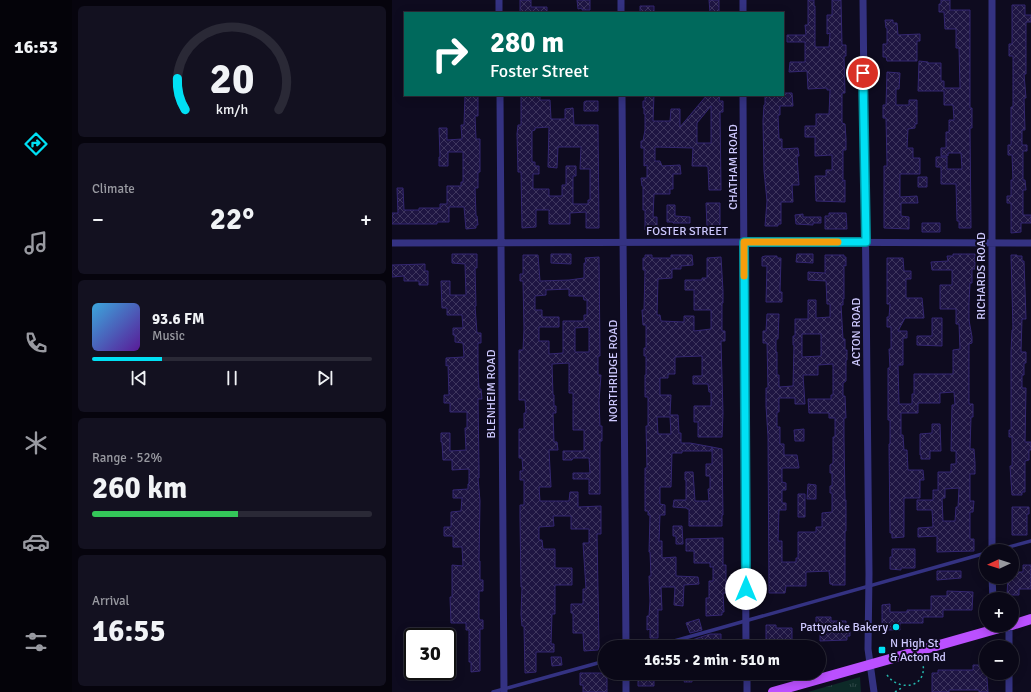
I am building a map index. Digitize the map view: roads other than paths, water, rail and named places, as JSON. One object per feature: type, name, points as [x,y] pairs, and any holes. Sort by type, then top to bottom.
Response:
[{"type":"main road","points":[[1019,622],[1031,619]]},
{"type":"main road","points":[[773,692],[979,631]]},
{"type":"street","points":[[499,0],[499,12]]},
{"type":"street","points":[[621,0],[621,12]]},
{"type":"street","points":[[743,0],[743,12]]},
{"type":"street","name":"ACTON ROAD","points":[[863,0],[869,586],[868,649],[874,692]]},
{"type":"street","name":"RICHARDS ROAD","points":[[992,0],[993,544]]},
{"type":"street","name":"BLENHEIM ROAD","points":[[500,96],[504,691]]},
{"type":"street","name":"NORTHRIDGE ROAD","points":[[622,96],[626,640]]},
{"type":"street","name":"CHATHAM ROAD","points":[[743,96],[746,640]]},
{"type":"street","name":"FOSTER STREET","points":[[392,243],[1031,243]]},
{"type":"street","points":[[626,680],[626,692]]},
{"type":"street","points":[[746,692],[747,680]]},
{"type":"street","points":[[1009,680],[1009,692]]},
{"type":"lane","points":[[1019,544],[1031,541]]},
{"type":"lane","points":[[678,640],[979,555]]},
{"type":"lane","points":[[493,692],[504,691],[598,663]]},
{"type":"place","name":"Pattycake Bakery","points":[[896,627]]},
{"type":"place","name":"N High St & Acton Rd","points":[[882,650]]}]
